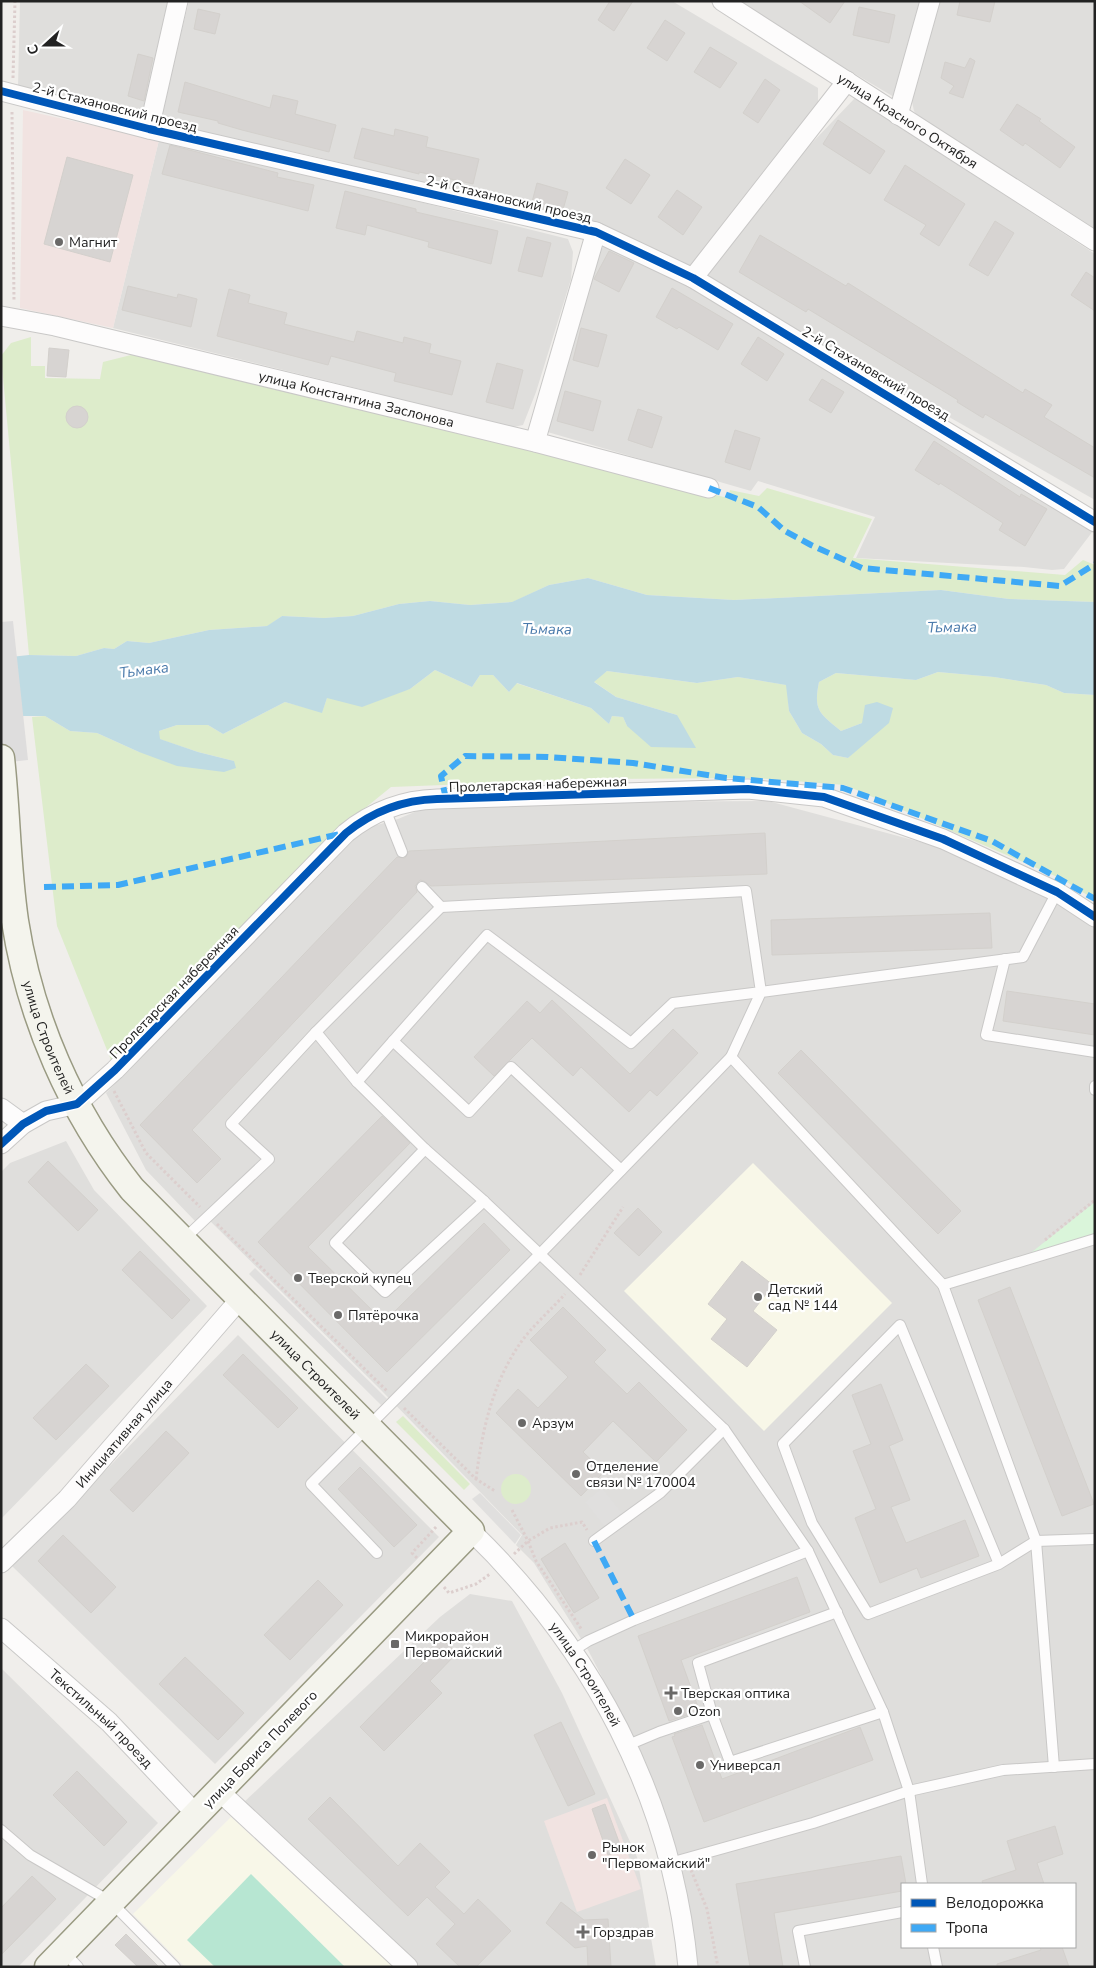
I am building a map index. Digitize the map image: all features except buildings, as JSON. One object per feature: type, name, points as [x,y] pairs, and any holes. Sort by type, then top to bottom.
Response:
[{"type":"main road","name":"улица Строителей","points":[[1,758],[10,881],[17,932],[34,1001],[51,1048],[77,1104],[104,1150],[127,1182],[471,1531]]},
{"type":"main road","name":"улица Бориса Полевого","points":[[63,1962],[111,1902],[471,1531]]},
{"type":"street","points":[[149,129],[178,1]]},
{"type":"street","name":"улица Красного Октября","points":[[722,1],[1095,242]]},
{"type":"street","points":[[898,115],[930,1]]},
{"type":"street","points":[[693,278],[847,81]]},
{"type":"street","name":"2-й Стахановский проезд","points":[[7,93],[149,129],[596,232],[693,278],[1095,522]]},
{"type":"street","points":[[535,442],[596,232]]},
{"type":"street","name":"улица Константина Заслонова","points":[[8,317],[535,442],[709,488]]},
{"type":"street","name":"Пролетарская набережная","points":[[77,1104],[107,1077],[346,833],[361,822],[385,809],[402,803],[428,799],[748,789],[824,797],[943,839],[1058,892],[1095,917]]},
{"type":"street","points":[[1,913],[10,881]]},
{"type":"street","points":[[1,1144],[23,1124],[46,1111],[77,1104]]},
{"type":"street","points":[[1,1108],[23,1124]]},
{"type":"street","name":"Инициативная улица","points":[[1,1562],[67,1499],[241,1298]]},
{"type":"street","name":"улица Строителей","points":[[471,1531],[528,1591],[574,1650],[628,1745],[655,1815],[670,1863],[683,1926],[688,1967]]},
{"type":"street","name":"Текстильный проезд","points":[[1,1628],[109,1722],[196,1814]]},
{"type":"street","points":[[219,1791],[408,1967]]},
{"type":"lane","points":[[385,809],[402,852]]},
{"type":"lane","points":[[422,887],[441,907]]},
{"type":"lane","points":[[183,1240],[269,1159],[231,1124],[316,1032],[441,907],[746,891],[761,992],[731,1057],[539,1255],[311,1484],[377,1553]]},
{"type":"lane","points":[[357,1082],[487,935],[632,1043],[673,1003],[1023,957],[1058,892]]},
{"type":"lane","points":[[1005,959],[986,1035],[1095,1052]]},
{"type":"lane","points":[[316,1032],[357,1082],[425,1149],[484,1201],[724,1429],[808,1551],[883,1712],[910,1791],[922,1883]]},
{"type":"lane","points":[[393,1041],[469,1112],[511,1067],[620,1170]]},
{"type":"lane","points":[[731,1057],[943,1284],[1036,1540],[1054,1767]]},
{"type":"lane","points":[[425,1149],[335,1243],[385,1292],[484,1201]]},
{"type":"lane","points":[[943,1284],[1095,1239]]},
{"type":"lane","points":[[999,1564],[900,1325],[783,1444],[812,1523],[868,1614],[999,1564],[1036,1540],[1095,1539]]},
{"type":"lane","points":[[594,1541],[660,1493],[724,1429]]},
{"type":"lane","points":[[574,1650],[588,1641],[634,1620],[808,1551]]},
{"type":"lane","points":[[837,1612],[698,1663],[712,1714],[730,1762],[883,1712]]},
{"type":"lane","points":[[628,1745],[712,1714]]},
{"type":"lane","points":[[670,1863],[814,1823],[910,1791],[1003,1770],[1095,1764]]},
{"type":"lane","points":[[1,1830],[30,1854],[111,1902],[175,1967]]},
{"type":"lane","points":[[805,1967],[798,1930],[901,1912]]},
{"type":"lane","points":[[933,1948],[937,1967]]},
{"type":"path","points":[[8,317],[7,93],[16,1]]},
{"type":"path","points":[[107,1077],[146,1153],[476,1479],[495,1491]]},
{"type":"path","points":[[1043,1241],[1095,1200]]},
{"type":"path","points":[[476,1479],[480,1450],[495,1389],[519,1344],[573,1286],[623,1207]]},
{"type":"shaded area","points":[[20,1],[172,1],[147,115],[134,119],[18,87]]},
{"type":"shaded area","points":[[189,1],[672,1],[818,88],[818,102],[781,154],[689,269],[570,218],[313,156],[167,125],[162,111]]},
{"type":"shaded area","points":[[732,1],[920,1],[894,97]]},
{"type":"shaded area","points":[[937,1],[1095,1],[1095,235],[924,125],[914,111],[911,97]]},
{"type":"shaded area","points":[[855,98],[1095,254],[1095,500],[705,278],[787,169]]},
{"type":"shaded area","points":[[23,110],[159,140],[113,328],[20,308]]},
{"type":"shaded area","points":[[159,140],[171,140],[568,239],[573,252],[571,279],[536,392],[523,425],[509,428],[113,328]]},
{"type":"shaded area","points":[[607,245],[678,277],[982,461],[1093,531],[1064,569],[1052,570],[856,558],[875,517],[758,481],[751,491],[544,431],[598,250]]},
{"type":"shaded area","points":[[768,801],[939,847],[1095,917],[1095,1967],[691,1967],[678,1857],[648,1782],[602,1677],[588,1650],[534,1563],[516,1545],[522,1535],[381,1390],[203,1214],[195,1221],[146,1170],[106,1093],[363,829],[398,819],[436,803]]},
{"type":"shaded area","points":[[66,1141],[94,1190],[207,1306],[1,1519],[1,1172],[10,1163]]},
{"type":"shaded area","name":"Детский сад № 144","points":[[753,1163],[892,1303],[764,1431],[624,1291]]},
{"type":"shaded area","points":[[255,1268],[387,1399],[381,1405],[249,1274]]},
{"type":"shaded area","points":[[238,1335],[439,1537],[215,1764],[12,1566]]},
{"type":"shaded area","points":[[602,1488],[622,1513],[605,1527],[585,1502]]},
{"type":"shaded area","points":[[480,1493],[521,1535],[515,1544],[472,1499]]},
{"type":"shaded area","points":[[470,1594],[512,1601],[562,1693],[637,1857],[656,1967],[421,1967],[242,1804],[440,1617]]},
{"type":"shaded area","points":[[1,1668],[158,1823],[18,1967],[1,1967]]},
{"type":"shaded area","name":"Рынок \"Первомайский\"","points":[[607,1798],[641,1889],[577,1912],[544,1821]]},
{"type":"shaded area","points":[[231,1817],[394,1967],[185,1967],[133,1914]]},
{"type":"green space","points":[[31,337],[31,366],[45,366],[45,378],[100,379],[103,362],[135,354],[728,498],[730,490],[759,496],[767,488],[872,519],[853,558],[1065,575],[1083,560],[1095,565],[1095,602],[1009,599],[941,590],[734,600],[647,595],[588,578],[549,585],[513,602],[470,605],[430,601],[399,604],[353,616],[324,618],[282,616],[268,626],[209,630],[149,643],[127,641],[114,649],[104,648],[76,656],[29,655],[1,356],[11,343]]},
{"type":"green space","points":[[435,670],[472,687],[480,675],[493,675],[509,692],[516,683],[591,708],[609,724],[612,716],[623,717],[627,726],[677,715],[616,697],[593,681],[607,671],[697,683],[738,677],[787,685],[789,711],[802,733],[821,744],[833,755],[848,758],[859,747],[862,723],[841,731],[820,711],[817,699],[819,682],[836,673],[916,680],[938,672],[994,677],[1046,685],[1064,693],[1095,695],[1095,900],[1062,879],[845,785],[755,778],[601,779],[391,787],[343,826],[111,1060],[57,926],[32,717],[45,716],[70,731],[97,733],[139,752],[234,761],[159,739],[159,731],[177,725],[208,725],[223,734],[285,702],[322,712],[327,698],[410,689]]},
{"type":"green space","points":[[1095,1202],[1095,1237],[1023,1259]]},
{"type":"green space","points":[[403,1416],[470,1484],[464,1490],[396,1422]]},
{"type":"green space","points":[[516,1474],[527,1478],[531,1489],[527,1500],[516,1504],[505,1500],[501,1489],[505,1478]]},
{"type":"green space","points":[[251,1874],[345,1967],[215,1967],[187,1940]]},
{"type":"water","name":"Тьмака","points":[[588,578],[647,595],[734,600],[941,590],[1009,599],[1095,602],[1095,695],[1064,693],[1046,685],[994,677],[938,672],[916,680],[836,673],[819,682],[817,699],[818,706],[823,715],[841,731],[862,723],[865,705],[877,702],[893,708],[889,723],[848,758],[833,755],[821,744],[802,733],[789,711],[786,685],[738,677],[697,683],[607,671],[594,682],[616,697],[677,715],[696,748],[651,747],[627,726],[623,717],[612,716],[609,724],[591,708],[517,683],[509,692],[493,675],[480,675],[472,687],[435,670],[410,689],[362,707],[327,698],[322,713],[285,702],[223,734],[208,725],[177,725],[159,731],[160,739],[198,752],[234,761],[236,768],[224,772],[177,766],[139,752],[97,733],[70,731],[45,716],[1,716],[1,658],[29,655],[76,656],[104,648],[114,649],[127,641],[149,643],[209,630],[267,626],[282,616],[324,618],[353,616],[399,604],[430,601],[470,605],[512,602],[549,585]]},
{"type":"pier","points":[[13,621],[28,760],[1,763],[1,622]]},
{"type":"marked path","points":[[709,488],[758,507],[785,531],[862,568],[1060,586],[1095,564]]},
{"type":"marked path","points":[[446,799],[441,776],[465,756],[548,757],[633,763],[726,778],[843,788],[992,841],[1095,899]]},
{"type":"marked path","points":[[44,887],[118,885],[344,833]]},
{"type":"marked path","points":[[594,1541],[634,1620]]},
{"type":"cycle path","points":[[1,91],[149,129],[596,232],[693,278],[1095,522]]},
{"type":"cycle path","points":[[1,1144],[23,1124],[46,1111],[77,1104],[115,1070],[346,833],[378,813],[400,804],[437,799],[748,789],[824,797],[943,839],[1057,892],[1095,917]]},
{"type":"place","name":"Магнит","points":[[59,242]]},
{"type":"place","name":"Тверской купец","points":[[298,1278]]},
{"type":"place","name":"Детский сад № 144","points":[[758,1297]]},
{"type":"place","name":"Пятёрочка","points":[[338,1315]]},
{"type":"place","name":"Арзум","points":[[522,1423]]},
{"type":"place","name":"Отделение связи № 170004","points":[[576,1474]]},
{"type":"place","name":"Микрорайон Первомайский","points":[[395,1644]]},
{"type":"place","name":"Тверская оптика","points":[[671,1693]]},
{"type":"place","name":"Ozon","points":[[678,1711]]},
{"type":"place","name":"Универсал","points":[[700,1765]]},
{"type":"place","name":"Рынок \"Первомайский\"","points":[[592,1855]]},
{"type":"place","name":"Горздрав","points":[[583,1932]]}]
